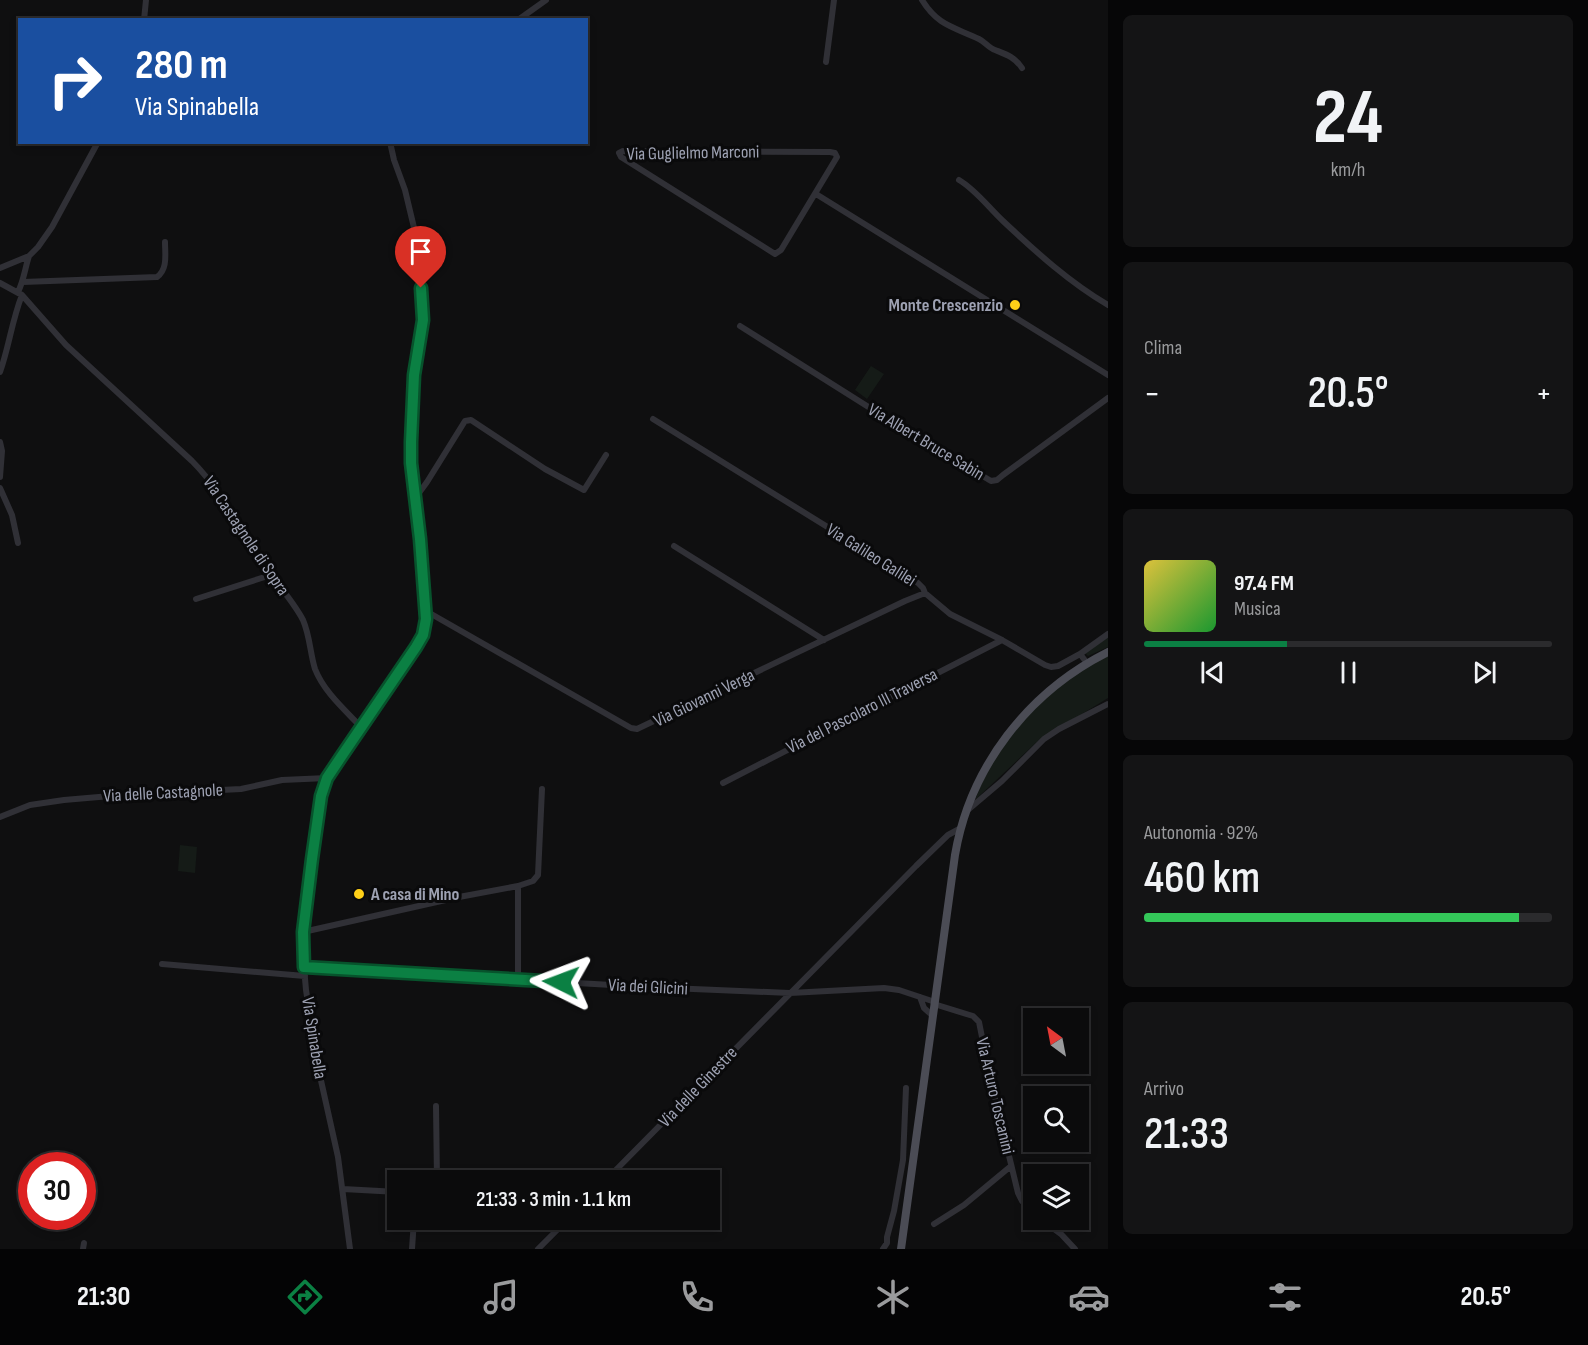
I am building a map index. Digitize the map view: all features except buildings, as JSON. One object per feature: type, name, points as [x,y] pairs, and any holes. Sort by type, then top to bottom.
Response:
[{"type":"main road","points":[[902,1249],[955,855],[965,811],[986,767],[1012,729],[1051,690],[1087,663],[1108,652]]},
{"type":"street","points":[[144,18],[146,0]]},
{"type":"street","points":[[521,18],[546,0]]},
{"type":"street","points":[[826,62],[834,0]]},
{"type":"street","points":[[922,0],[939,20],[951,28],[982,41],[992,49],[1006,54],[1022,68]]},
{"type":"street","points":[[0,268],[29,256],[38,248],[97,144]]},
{"type":"street","name":"Via Spinabella","points":[[350,1249],[338,1152],[316,1059],[304,967],[303,932],[321,796],[327,778],[421,638],[425,628],[426,611],[411,463],[414,375],[423,326],[423,305],[416,236],[390,144]]},
{"type":"street","name":"Via Guglielmo Marconi","points":[[623,151],[835,153],[837,158],[816,194],[781,250],[774,254],[621,157],[619,153],[623,151]]},
{"type":"street","points":[[959,180],[972,189],[993,212],[1047,261],[1108,305]]},
{"type":"street","points":[[816,194],[1108,375]]},
{"type":"street","points":[[23,282],[157,277],[164,266],[165,242]]},
{"type":"street","points":[[0,372],[29,256]]},
{"type":"street","points":[[0,283],[20,294]]},
{"type":"street","name":"Via Castagnole di Sopra","points":[[20,294],[66,345],[199,468],[212,484],[303,622],[309,638],[314,666],[322,683],[361,727]]},
{"type":"street","name":"Via Albert Bruce Sabin","points":[[740,326],[991,481],[997,480],[1108,398]]},
{"type":"street","name":"Via Galileo Galilei","points":[[652,419],[918,583],[943,610],[956,618],[1051,667],[1060,665],[1080,654]]},
{"type":"street","points":[[415,497],[467,420],[471,420],[545,469],[584,490],[606,455]]},
{"type":"street","points":[[0,442],[2,451],[0,477]]},
{"type":"street","points":[[0,488],[12,515],[18,543]]},
{"type":"street","points":[[674,546],[824,640]]},
{"type":"street","points":[[196,598],[271,575]]},
{"type":"street","name":"Via Giovanni Verga","points":[[426,611],[631,728],[637,729],[925,593]]},
{"type":"street","points":[[1087,663],[1080,654],[1108,634]]},
{"type":"street","name":"Via del Pascolaro III Traversa","points":[[723,783],[1002,640]]},
{"type":"street","points":[[965,811],[1002,781],[1054,732],[1108,704]]},
{"type":"street","name":"Via delle Castagnole","points":[[0,817],[30,805],[48,802],[122,795],[241,789],[282,780],[327,778]]},
{"type":"street","points":[[303,932],[533,881],[538,875],[542,789]]},
{"type":"street","name":"Via delle Ginestre","points":[[616,1170],[948,835],[960,828]]},
{"type":"street","points":[[518,886],[518,980]]},
{"type":"street","points":[[162,964],[305,976]]},
{"type":"street","name":"Via dei Glicini","points":[[304,967],[790,993],[884,988],[934,1003]]},
{"type":"street","points":[[920,997],[924,1008],[933,1016]]},
{"type":"street","name":"Via Arturo Toscanini","points":[[934,1003],[973,1016],[978,1020],[1011,1166],[1019,1196],[1023,1200]]},
{"type":"street","points":[[884,1249],[896,1204],[904,1156],[906,1088]]},
{"type":"street","points":[[436,1106],[437,1170]]},
{"type":"street","points":[[904,1156],[914,1160]]},
{"type":"street","points":[[934,1224],[964,1205],[1011,1166]]},
{"type":"street","points":[[343,1189],[387,1191]]},
{"type":"street","points":[[412,1249],[413,1230]]},
{"type":"street","points":[[538,1249],[557,1230]]},
{"type":"street","points":[[1056,1230],[1075,1249]]},
{"type":"shaded area","points":[[871,366],[884,374],[867,399],[855,390]]},
{"type":"shaded area","points":[[1108,637],[1108,647],[1088,656],[1085,653]]},
{"type":"shaded area","points":[[1108,655],[1108,698],[1038,741],[975,800],[991,765],[1026,718],[1068,679]]},
{"type":"shaded area","points":[[180,845],[197,847],[195,873],[178,871]]},
{"type":"place","name":"Monte Crescenzio","points":[[1015,305]]},
{"type":"place","name":"A casa di Mino","points":[[359,894]]},
{"type":"route","points":[[421,288],[423,320],[414,375],[411,463],[420,539],[426,611],[425,628],[416,647],[324,785],[303,932],[304,967],[561,982]]}]
